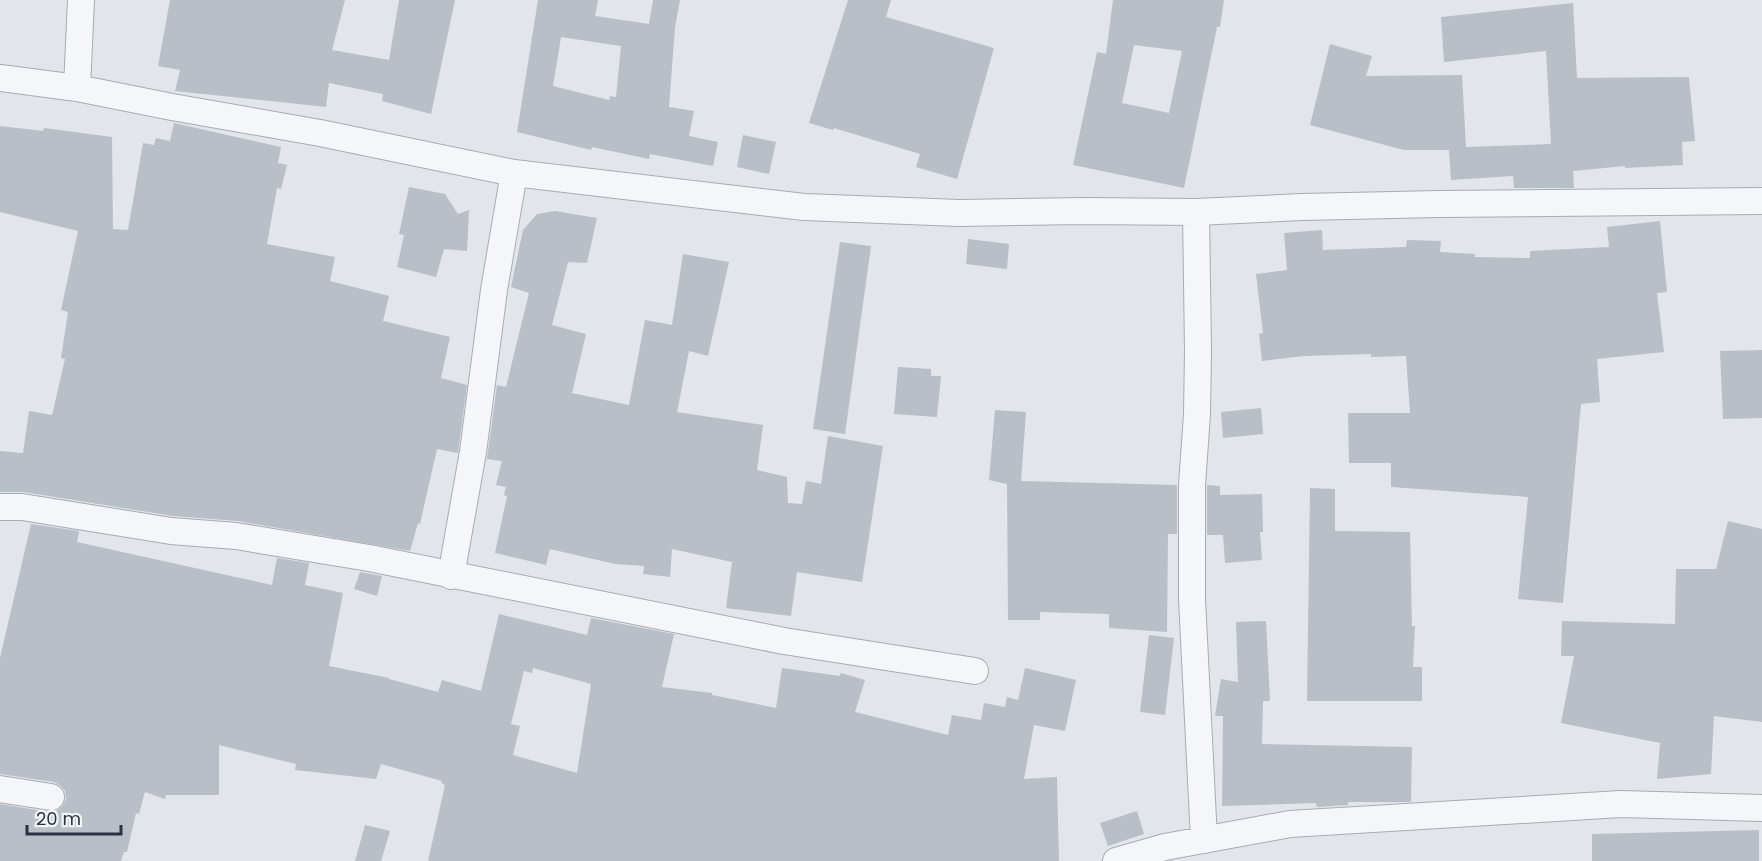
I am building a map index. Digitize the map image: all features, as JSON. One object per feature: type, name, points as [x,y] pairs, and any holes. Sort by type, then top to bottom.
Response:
[{"type":"street","points":[[77,88],[81,0]]},
{"type":"street","points":[[0,78],[77,88],[320,133],[514,173],[804,207],[959,213],[1196,212],[1428,204],[1762,201]]},
{"type":"street","points":[[451,576],[473,452],[494,290],[514,173]]},
{"type":"street","points":[[1196,212],[1198,351],[1197,414],[1192,485],[1192,599],[1204,840]]},
{"type":"street","points":[[0,507],[22,507],[171,531],[236,536],[369,558],[784,641],[975,671]]},
{"type":"street","points":[[0,789],[51,797]]},
{"type":"street","points":[[1116,861],[1165,847],[1290,824],[1621,804],[1762,808]]},
{"type":"building","points":[[170,0],[345,0],[332,50],[389,60],[399,0],[455,0],[431,114],[382,101],[383,94],[329,83],[326,107],[175,91],[180,70],[158,66]]},
{"type":"building","points":[[538,0],[598,0],[595,16],[649,24],[653,0],[680,0],[675,27],[669,107],[694,111],[689,136],[718,142],[713,166],[650,154],[649,159],[592,147],[591,150],[517,132]],"holes":[[[561,37],[621,46],[616,97],[610,96],[609,100],[553,86]]]},
{"type":"building","points":[[848,0],[891,0],[886,17],[994,48],[957,179],[916,167],[920,154],[834,128],[833,130],[809,123]]},
{"type":"building","points":[[1113,0],[1224,0],[1184,188],[1073,165],[1097,52],[1106,54]],"holes":[[[1134,45],[1182,51],[1169,113],[1122,103]]]},
{"type":"building","points":[[1573,3],[1577,78],[1689,77],[1695,141],[1682,142],[1683,165],[1625,168],[1625,166],[1573,171],[1574,188],[1514,188],[1513,176],[1451,180],[1449,150],[1404,150],[1310,125],[1330,44],[1372,56],[1366,76],[1462,75],[1466,147],[1551,144],[1546,51],[1444,62],[1441,17]]},
{"type":"building","points":[[174,123],[281,147],[278,163],[287,165],[281,189],[277,188],[267,244],[335,257],[330,281],[389,296],[383,321],[450,337],[441,378],[467,385],[458,453],[437,449],[420,524],[418,523],[410,551],[238,521],[173,516],[24,492],[0,492],[0,451],[23,453],[29,411],[52,415],[65,359],[61,358],[68,312],[61,310],[78,231],[0,212],[0,126],[43,131],[44,128],[112,137],[113,229],[128,230],[143,143],[154,145],[156,138],[170,141]]},
{"type":"building","points":[[743,135],[776,142],[769,174],[737,167]]},
{"type":"building","points":[[409,187],[445,194],[458,214],[469,210],[467,251],[444,249],[436,277],[397,267],[404,235],[399,234]]},
{"type":"building","points":[[555,211],[597,218],[587,263],[568,262],[552,325],[586,334],[572,393],[629,405],[645,320],[672,325],[683,254],[729,262],[708,356],[689,351],[677,412],[763,425],[757,470],[787,477],[788,503],[802,504],[806,481],[821,484],[828,436],[883,446],[862,582],[797,572],[791,616],[726,608],[732,562],[672,549],[670,577],[643,574],[644,566],[615,564],[550,549],[546,565],[495,553],[507,496],[504,495],[506,487],[496,485],[502,461],[487,459],[497,385],[506,387],[529,293],[511,287],[523,230],[537,214]]},
{"type":"building","points":[[1660,221],[1667,292],[1657,293],[1664,352],[1597,359],[1600,402],[1581,404],[1563,603],[1518,599],[1528,497],[1391,487],[1391,463],[1349,463],[1348,413],[1410,413],[1406,356],[1371,357],[1371,354],[1304,356],[1262,361],[1259,334],[1263,333],[1256,274],[1287,270],[1284,233],[1322,230],[1323,250],[1406,247],[1407,240],[1441,241],[1440,252],[1475,254],[1475,257],[1530,258],[1530,251],[1609,247],[1607,227]]},
{"type":"building","points":[[968,239],[1009,244],[1007,269],[966,264]]},
{"type":"building","points":[[840,242],[871,246],[845,434],[813,429]]},
{"type":"building","points":[[1762,350],[1762,418],[1723,419],[1720,351]]},
{"type":"building","points":[[898,367],[931,369],[931,376],[941,376],[937,417],[894,414]]},
{"type":"building","points":[[1261,408],[1263,434],[1223,438],[1221,412]]},
{"type":"building","points":[[995,410],[1026,412],[1021,481],[1177,485],[1177,534],[1168,534],[1167,632],[1109,628],[1109,614],[1040,612],[1040,620],[1008,620],[1007,484],[989,480]]},
{"type":"building","points":[[1207,485],[1220,486],[1220,495],[1262,494],[1263,532],[1260,532],[1262,560],[1225,563],[1223,535],[1207,535]]},
{"type":"building","points":[[1310,488],[1335,489],[1335,531],[1410,532],[1412,626],[1415,626],[1413,667],[1422,667],[1422,701],[1307,701]]},
{"type":"building","points":[[1728,521],[1762,529],[1762,722],[1714,716],[1711,774],[1657,779],[1660,743],[1561,723],[1574,656],[1561,656],[1562,621],[1675,624],[1676,569],[1716,569]]},
{"type":"building","points":[[31,524],[79,531],[77,542],[272,585],[277,558],[309,563],[305,585],[343,593],[329,666],[389,678],[438,692],[442,680],[481,691],[499,614],[587,635],[591,618],[674,634],[662,687],[712,693],[712,695],[776,708],[782,668],[840,676],[841,673],[865,680],[855,712],[948,735],[952,715],[981,720],[984,703],[1005,707],[1007,697],[1018,700],[1025,668],[1076,680],[1065,731],[1034,725],[1024,779],[1057,777],[1059,861],[428,861],[445,785],[441,783],[442,781],[381,764],[376,779],[295,770],[296,764],[219,745],[219,795],[166,795],[165,799],[145,792],[139,814],[136,813],[127,852],[124,852],[121,861],[0,861],[0,804],[49,812],[62,807],[66,799],[65,791],[54,782],[0,774],[0,658]],"holes":[[[533,668],[591,684],[577,773],[513,755],[520,726],[511,724],[524,671],[532,673]]]},
{"type":"building","points":[[360,572],[382,576],[377,596],[354,589]]},
{"type":"building","points":[[1266,621],[1270,701],[1263,701],[1262,744],[1412,747],[1411,802],[1348,802],[1348,805],[1317,807],[1316,803],[1222,806],[1223,716],[1215,716],[1221,679],[1238,682],[1236,622]]},
{"type":"building","points":[[1149,635],[1174,638],[1165,715],[1140,712]]},
{"type":"building","points":[[1137,811],[1144,834],[1108,846],[1100,823]]},
{"type":"building","points":[[365,825],[390,831],[381,861],[355,861]]},
{"type":"building","points":[[1759,830],[1759,861],[1592,861],[1592,834]]}]
